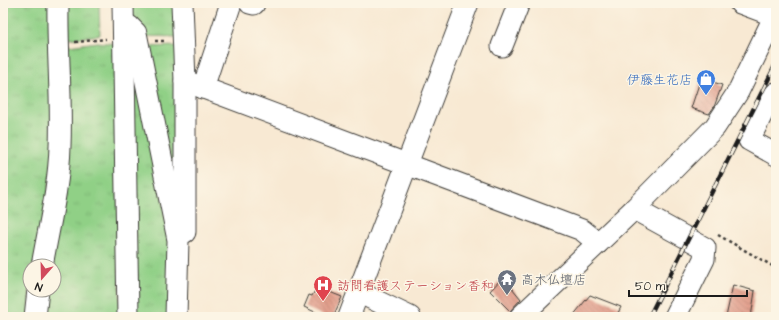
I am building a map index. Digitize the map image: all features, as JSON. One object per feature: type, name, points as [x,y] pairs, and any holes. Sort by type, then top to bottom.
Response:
[{"type":"street","points":[[43,258],[58,178],[60,145],[57,45],[58,3]]},
{"type":"street","points":[[182,3],[194,84],[185,264],[188,317]]},
{"type":"street","points":[[194,84],[231,3]]},
{"type":"street","points":[[349,317],[468,3]]},
{"type":"street","points":[[502,46],[519,3]]},
{"type":"street","points":[[520,317],[634,209],[715,127],[738,92],[775,14],[740,3]]},
{"type":"street","points":[[123,12],[128,317]]},
{"type":"street","points":[[123,12],[136,33],[178,240],[176,317]]},
{"type":"street","points":[[194,84],[582,230],[598,243]]},
{"type":"street","points":[[715,127],[734,119],[753,94],[762,91],[776,92]]},
{"type":"street","points":[[776,92],[768,102],[749,140],[776,155]]},
{"type":"street","points":[[634,209],[705,248],[704,259],[675,317]]},
{"type":"street","points":[[358,292],[410,317]]},
{"type":"street","points":[[35,317],[37,298]]},
{"type":"path","points":[[57,45],[102,39]]},
{"type":"path","points":[[714,232],[776,268]]},
{"type":"green space","points":[[3,3],[52,3],[55,145],[38,258],[22,258],[22,298],[29,298],[29,317],[3,317]]},
{"type":"green space","points":[[63,3],[99,3],[100,35],[62,40]]},
{"type":"green space","points":[[131,3],[177,3],[179,37],[140,36],[131,11]]},
{"type":"green space","points":[[97,42],[116,44],[120,317],[41,317],[44,298],[62,298],[62,258],[49,258],[62,47]]},
{"type":"green space","points":[[131,44],[171,242],[170,317],[134,317]]},
{"type":"green space","points":[[180,46],[180,200],[142,47]]},
{"type":"building","name":"伊藤生花店","points":[[701,78],[722,85],[714,107],[709,114],[691,108]]},
{"type":"building","name":"高木仏壇店","points":[[503,277],[521,299],[510,311],[490,291]]},
{"type":"building","points":[[733,285],[755,291],[751,317],[726,317]]},
{"type":"building","name":"訪問看護ステーション香和","points":[[317,287],[342,297],[333,317],[326,317],[304,307],[309,295],[312,296]]},
{"type":"building","points":[[590,295],[621,307],[616,317],[572,317]]},
{"type":"railway","points":[[649,317],[776,64]]},
{"type":"place","name":"伊藤生花店","points":[[706,96]]},
{"type":"place","name":"高木仏壇店","points":[[507,296]]},
{"type":"place","name":"訪問看護ステーション香和","points":[[323,302]]}]
